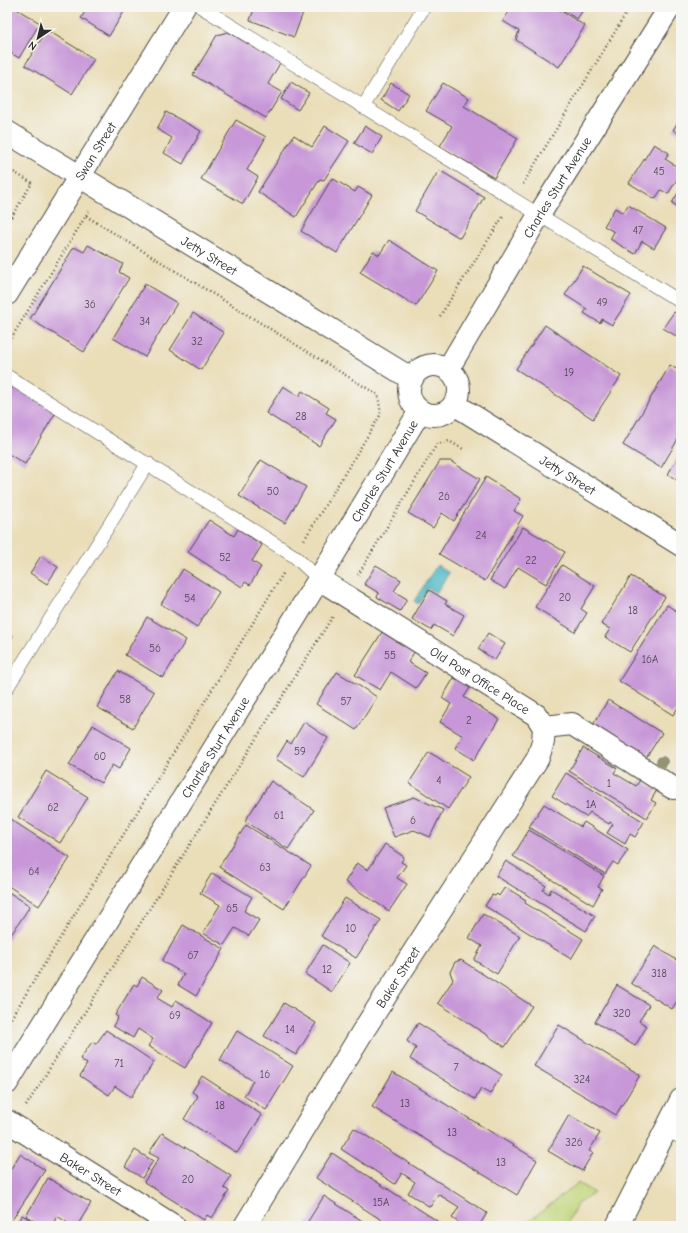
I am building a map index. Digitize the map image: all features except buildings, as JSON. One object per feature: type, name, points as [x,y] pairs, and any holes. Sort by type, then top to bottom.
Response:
[{"type":"street","name":"Swan Street","points":[[7,294],[184,7]]},
{"type":"street","name":"Charles Sturt Avenue","points":[[448,369],[540,215],[670,7]]},
{"type":"street","name":"Jetty Street","points":[[7,132],[78,177],[412,379]]},
{"type":"street","points":[[432,365],[448,369],[453,375],[459,389],[454,404],[442,414],[427,414],[420,411],[411,400],[409,386],[412,379],[417,372],[432,365]]},
{"type":"street","name":"Jetty Street","points":[[454,404],[681,545]]},
{"type":"street","name":"Charles Sturt Avenue","points":[[7,1083],[319,579],[420,411]]},
{"type":"street","name":"Old Post Office Place","points":[[319,579],[536,715],[544,727]]},
{"type":"street","points":[[544,727],[572,724],[677,790]]},
{"type":"street","name":"Baker Street","points":[[245,1226],[363,1031],[538,758],[543,742],[544,727]]},
{"type":"street","points":[[618,1226],[674,1134],[681,1100]]},
{"type":"street","name":"Baker Street","points":[[11,1123],[174,1226]]},
{"type":"lane","points":[[200,7],[681,302]]},
{"type":"lane","points":[[363,107],[424,7]]},
{"type":"lane","points":[[7,376],[148,463],[294,556],[319,579]]},
{"type":"lane","points":[[7,688],[148,463]]},
{"type":"path","points":[[440,316],[514,199],[630,7]]},
{"type":"path","points":[[7,168],[32,183],[7,224]]},
{"type":"path","points":[[7,345],[86,216],[378,395],[381,414],[7,1025]]},
{"type":"path","points":[[11,1123],[345,596],[437,444],[449,440],[463,449]]},
{"type":"green space","points":[[578,1183],[594,1193],[577,1204],[566,1226],[523,1226]]},
{"type":"water","points":[[437,565],[449,573],[436,593],[428,588],[418,604],[414,601]]}]
